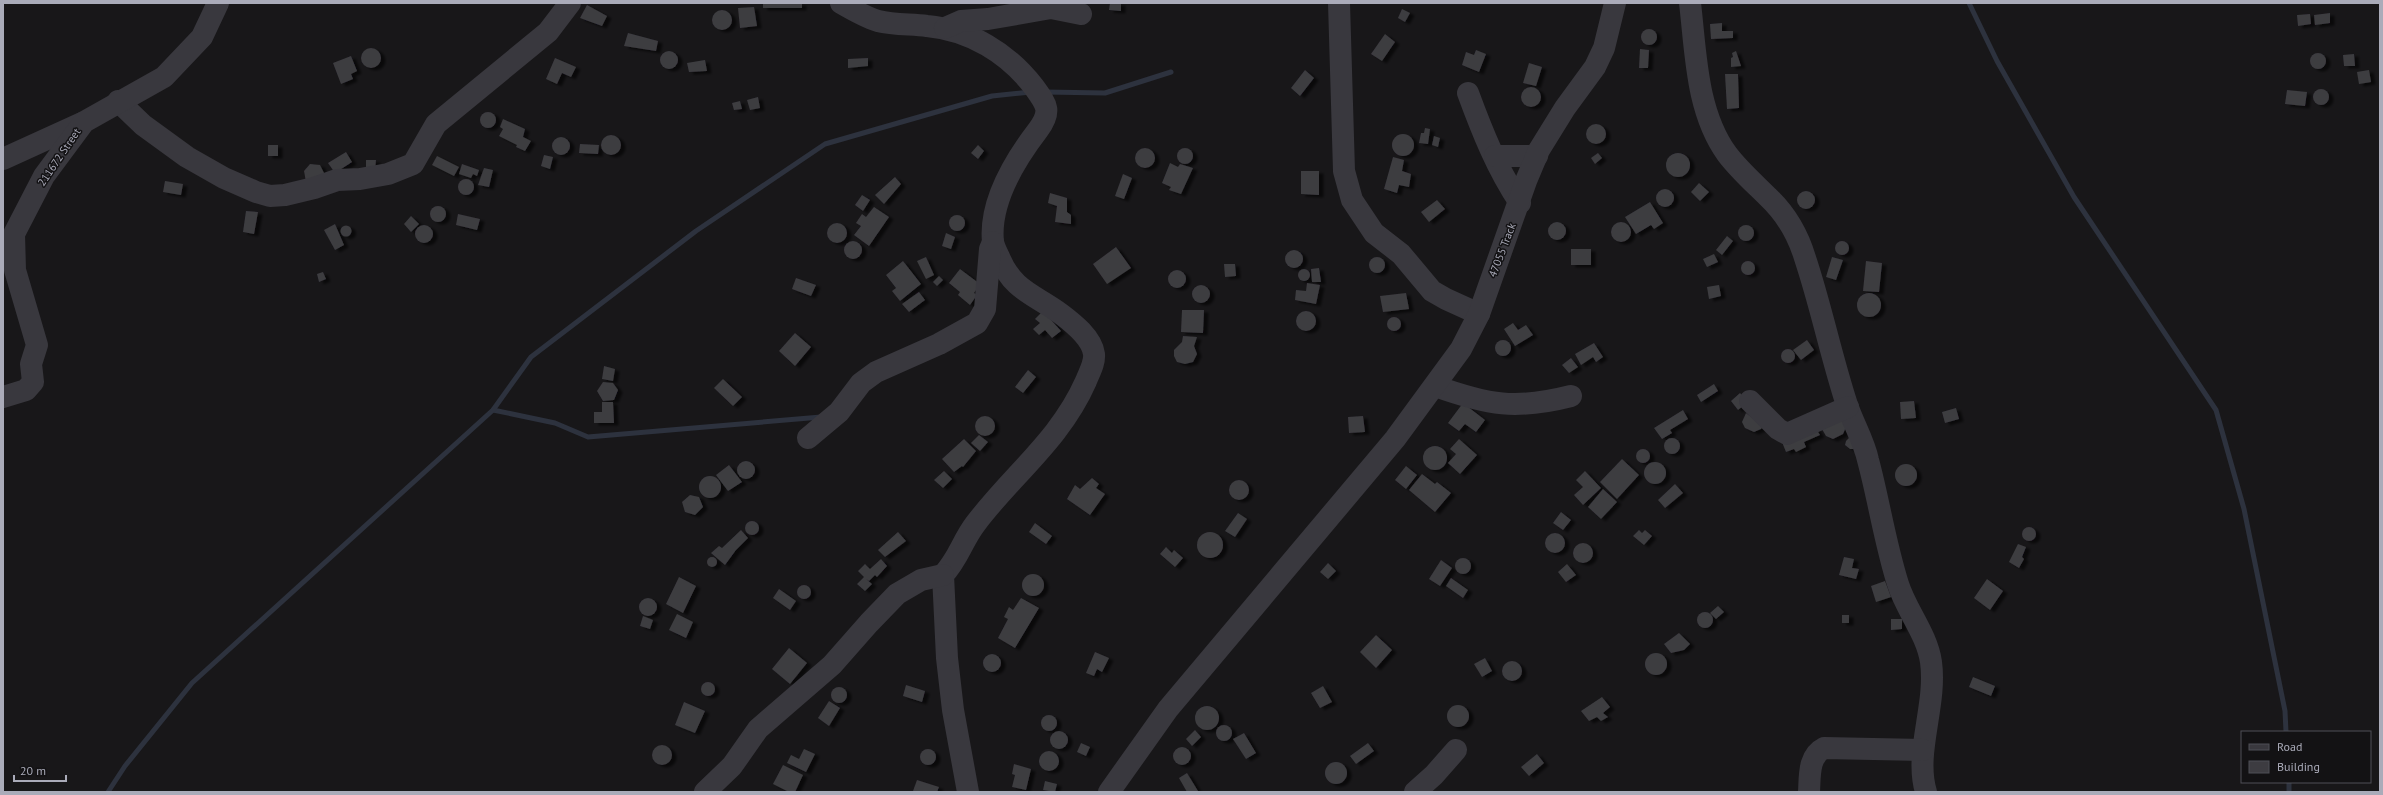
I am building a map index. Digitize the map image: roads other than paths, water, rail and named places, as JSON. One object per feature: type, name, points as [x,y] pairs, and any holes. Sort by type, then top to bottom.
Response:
[{"type":"street","name":"211672 Street","points":[[3,397],[26,390],[33,382],[31,364],[37,345],[15,270],[14,234],[44,176],[84,122],[104,113],[118,101],[164,77],[202,37],[218,3]]},
{"type":"street","points":[[118,101],[143,125],[187,157],[224,178],[263,194],[285,195],[337,180],[360,179],[388,174],[413,164],[436,124],[548,32],[570,3]]},
{"type":"street","points":[[808,438],[839,412],[861,383],[876,372],[939,344],[977,323],[985,309],[989,255],[993,242],[993,222],[1000,197],[1020,154],[1043,123],[1047,108],[1032,85],[1005,57],[971,37],[945,28],[877,21],[841,3]]},
{"type":"street","points":[[1339,3],[1344,171],[1352,200],[1374,233],[1401,254],[1432,290],[1446,300],[1479,314]]},
{"type":"street","name":"47055 Track","points":[[1109,792],[1168,709],[1360,482],[1435,386],[1461,349],[1479,314],[1537,156],[1561,114],[1595,67],[1604,48],[1614,3]]},
{"type":"street","points":[[1690,3],[1695,61],[1712,124],[1727,154],[1747,178],[1777,206],[1792,226],[1805,255],[1848,407],[1868,457],[1884,531],[1898,585],[1925,642],[1931,660],[1933,694],[1923,750],[1923,783],[1926,792]]},
{"type":"street","points":[[945,28],[961,21],[988,19],[1050,8],[1081,14]]},
{"type":"street","points":[[1468,93],[1495,156],[1520,203]]},
{"type":"street","points":[[3,158],[84,122]]},
{"type":"street","points":[[1495,156],[1537,156]]},
{"type":"street","points":[[705,792],[732,766],[758,729],[832,665],[868,623],[897,594],[921,580],[943,575],[956,562],[974,526],[1038,455],[1066,418],[1080,394],[1094,356],[1092,347],[1076,328],[1060,313],[1016,285],[1005,270],[993,242]]},
{"type":"street","points":[[1435,386],[1468,398],[1523,406],[1571,396]]},
{"type":"street","points":[[1750,401],[1778,429],[1787,434],[1848,407]]},
{"type":"street","points":[[943,575],[947,658],[953,710],[968,792]]},
{"type":"street","points":[[1809,792],[1812,764],[1819,751],[1824,748],[1923,750]]},
{"type":"street","points":[[1415,792],[1434,775],[1456,750]]},
{"type":"waterway","points":[[1969,3],[1997,61],[2074,197],[2216,410],[2244,509],[2285,711],[2286,731]]},
{"type":"waterway","points":[[1045,92],[1105,93],[1171,72]]},
{"type":"waterway","points":[[108,792],[125,766],[192,683],[493,410],[531,357],[696,231],[825,144],[992,96],[1031,92]]},
{"type":"waterway","points":[[493,410],[555,423],[588,437],[821,417]]},
{"type":"waterway","points":[[2289,783],[2289,792]]}]
